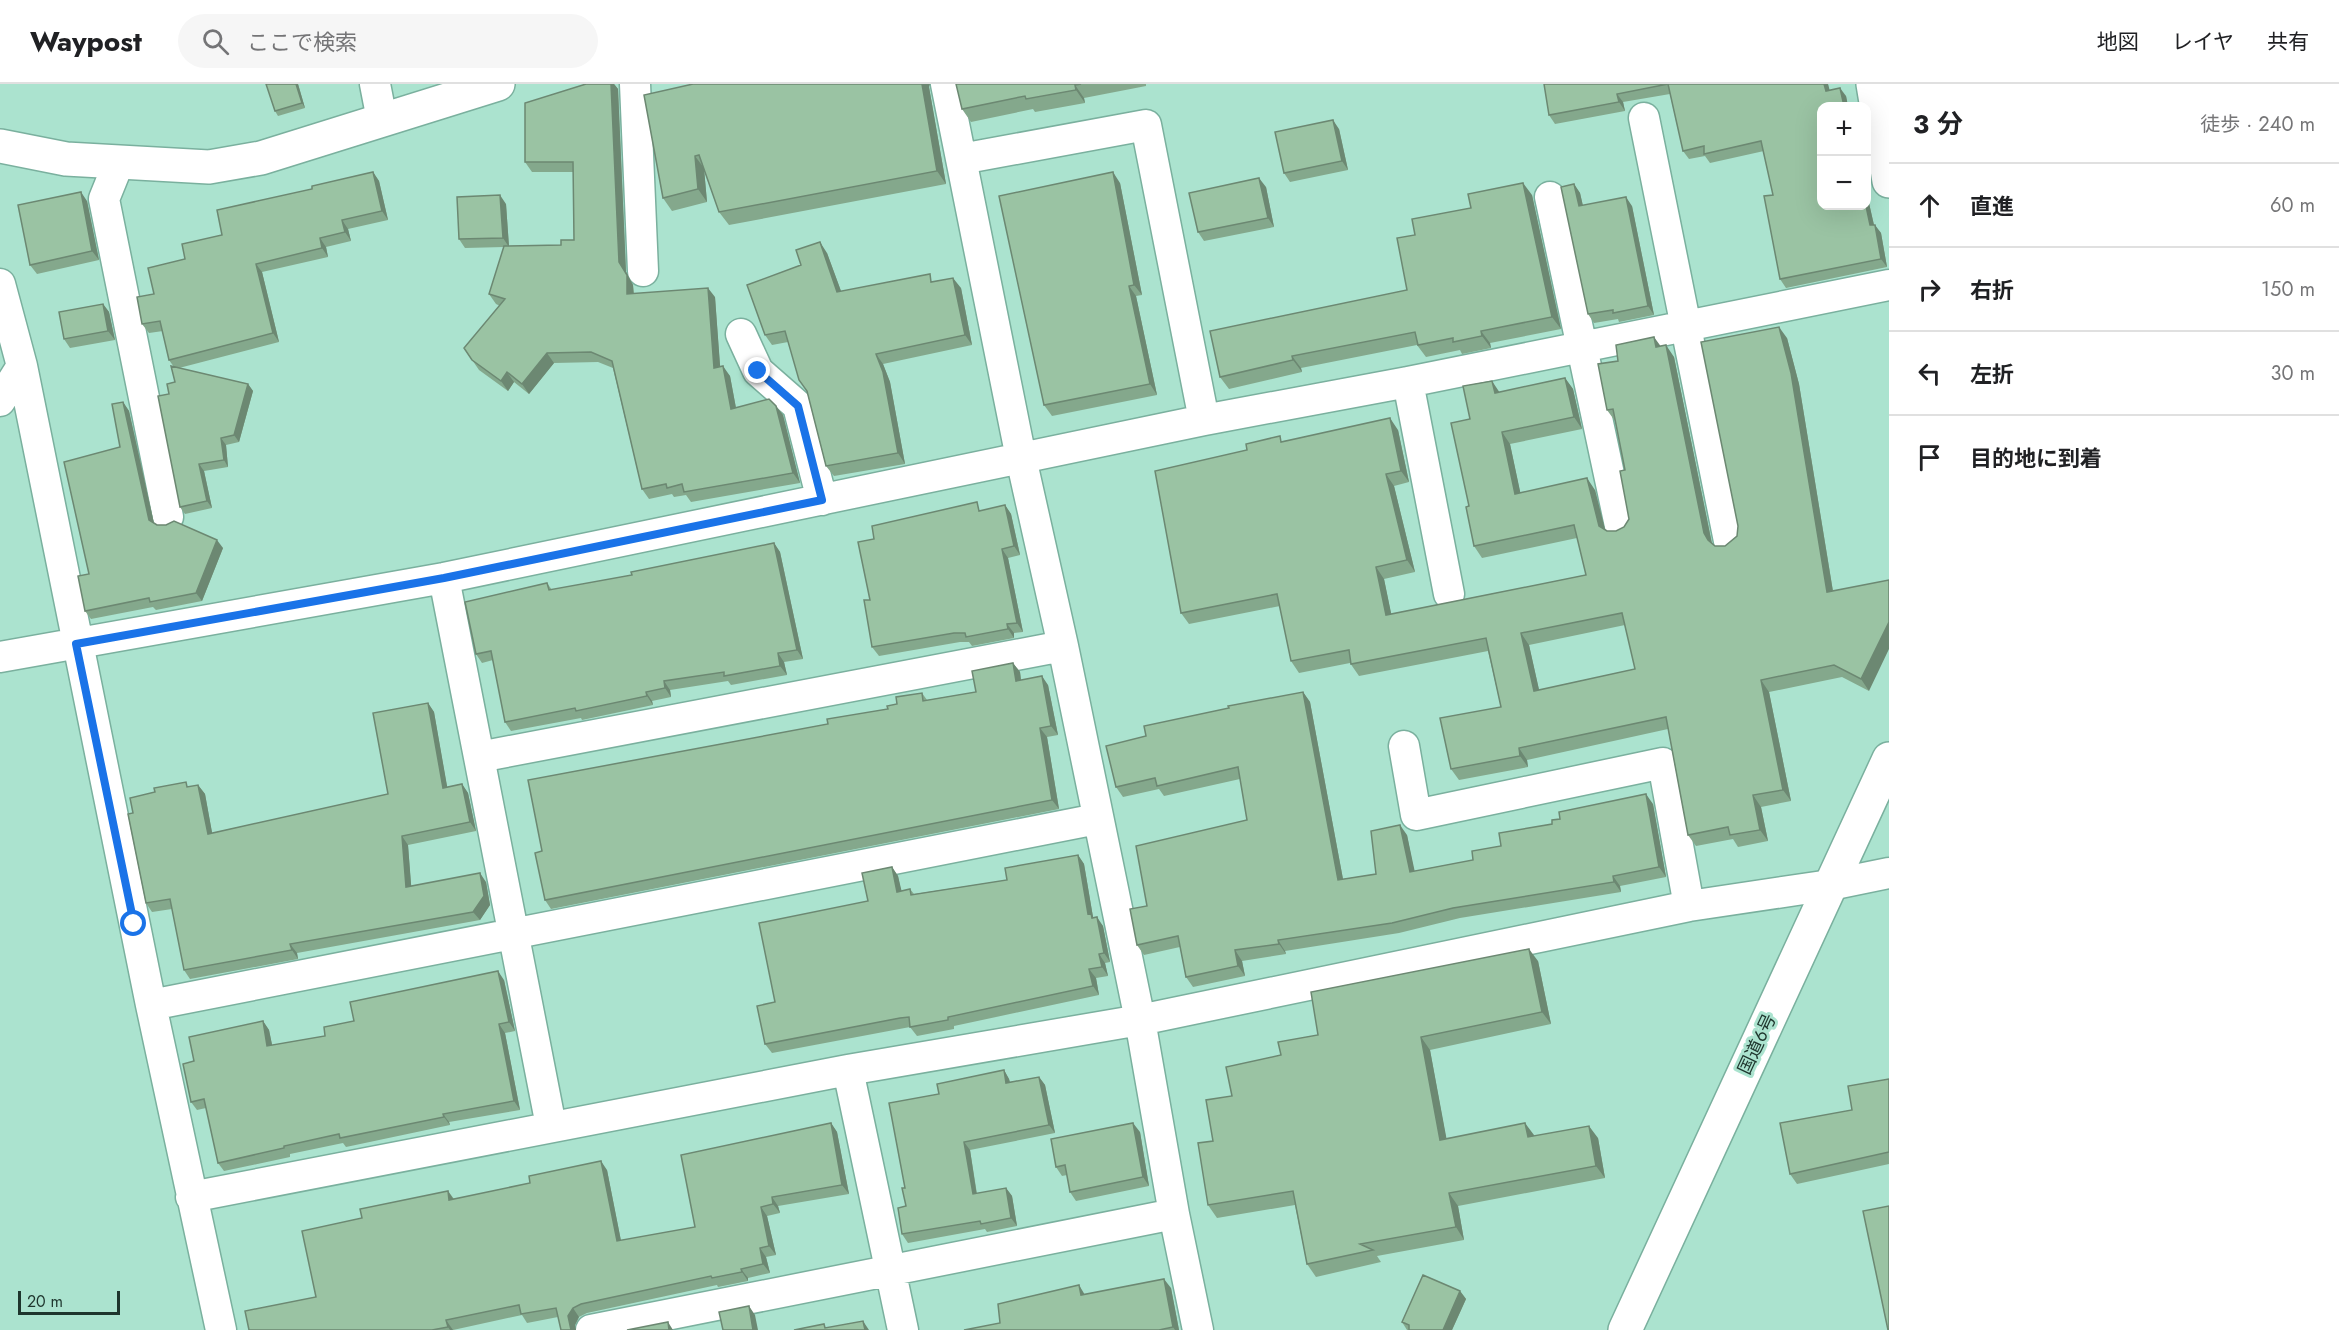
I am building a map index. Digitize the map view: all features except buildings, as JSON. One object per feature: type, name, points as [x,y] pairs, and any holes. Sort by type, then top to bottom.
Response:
[{"type":"main road","points":[[0,146],[66,159],[208,167],[261,158],[498,84]]},
{"type":"main road","points":[[1873,84],[1889,181]]},
{"type":"main road","name":"国道6号","points":[[1625,1330],[1889,759]]},
{"type":"street","points":[[375,84],[382,120]]},
{"type":"street","points":[[635,84],[643,271]]},
{"type":"street","points":[[946,84],[1021,458],[1063,646],[1140,1020],[1174,1214],[1198,1330]]},
{"type":"street","points":[[1644,118],[1729,542]]},
{"type":"street","points":[[962,159],[1146,125],[1204,420]]},
{"type":"street","points":[[119,162],[104,199],[168,517]]},
{"type":"street","points":[[1550,197],[1620,526]]},
{"type":"street","points":[[0,284],[22,366],[76,644],[220,1330]]},
{"type":"street","points":[[0,657],[444,578],[1204,420],[1408,382],[1889,285]]},
{"type":"street","points":[[741,334],[758,371],[798,406],[822,500]]},
{"type":"street","points":[[0,401],[22,366]]},
{"type":"street","points":[[1408,382],[1449,594]]},
{"type":"street","points":[[444,578],[551,1126]]},
{"type":"street","points":[[479,757],[1063,646]]},
{"type":"street","points":[[1404,746],[1416,815],[1663,763],[1689,906]]},
{"type":"street","points":[[151,1005],[1097,819]]},
{"type":"street","points":[[192,1197],[848,1070],[1140,1020],[1689,906],[1830,885],[1889,873]]},
{"type":"street","points":[[848,1070],[903,1330]]},
{"type":"street","points":[[591,1330],[1174,1214]]},
{"type":"route","points":[[134,924],[76,644],[444,578],[822,500],[798,406],[758,371]]}]
